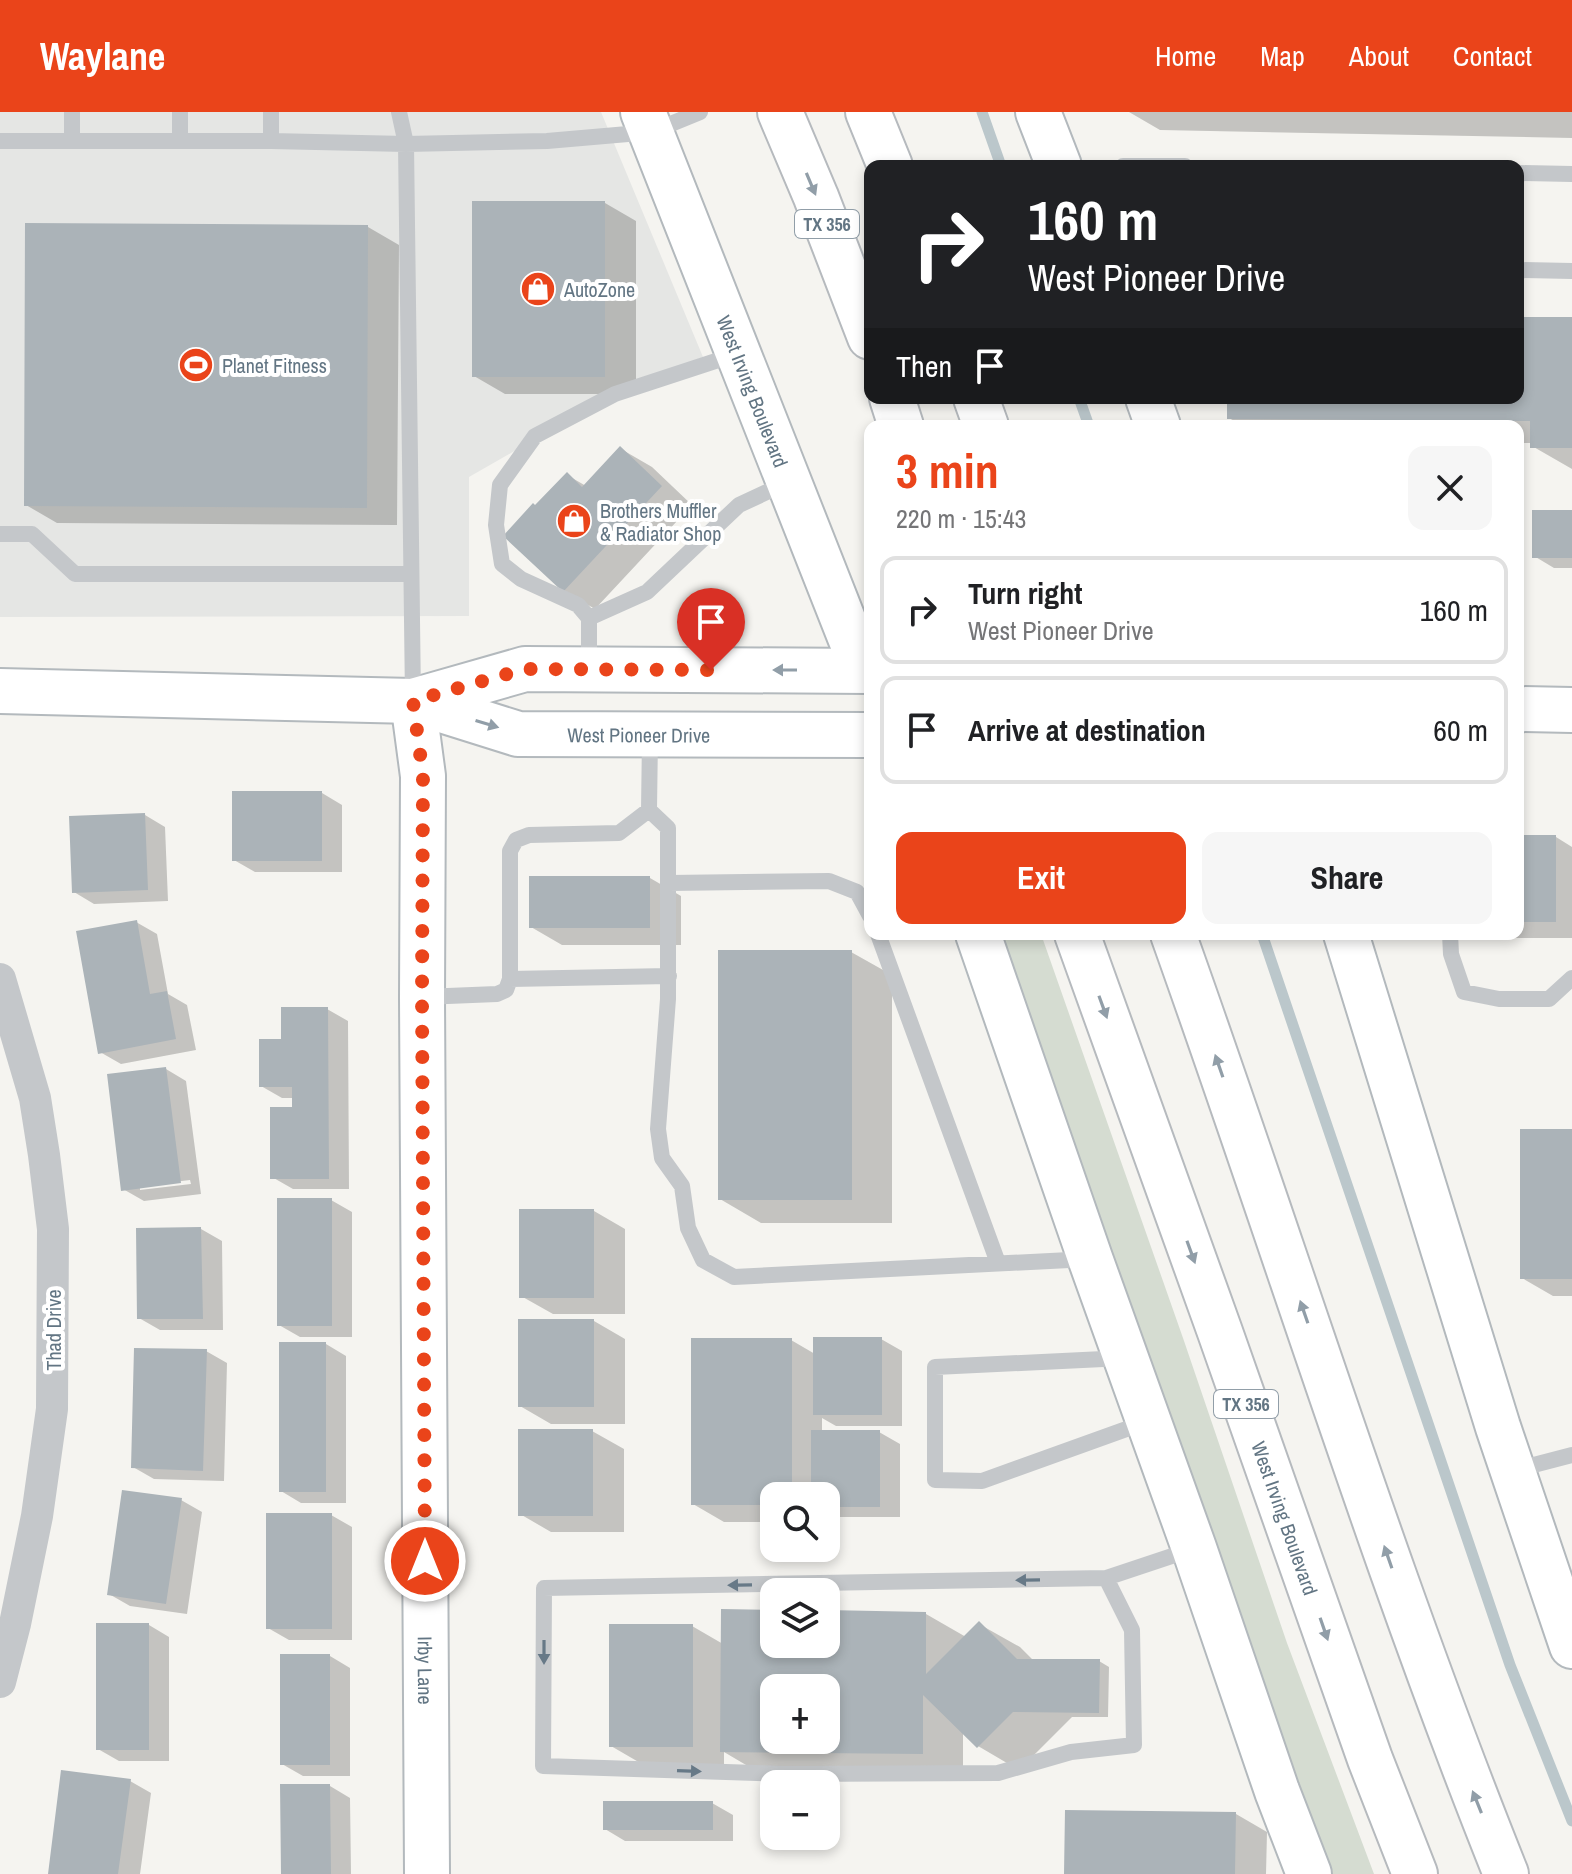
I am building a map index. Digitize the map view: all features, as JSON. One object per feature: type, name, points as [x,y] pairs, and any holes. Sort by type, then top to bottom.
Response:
[{"type":"main road","name":"TX 356","points":[[780,112],[864,321]]},
{"type":"main road","points":[[868,112],[888,160]]},
{"type":"main road","points":[[1038,112],[1057,160]]},
{"type":"main road","name":"West Irving Boulevard","points":[[647,122],[864,663]]},
{"type":"main road","name":"West Pioneer Drive","points":[[413,701],[525,669],[864,670]]},
{"type":"main road","name":"West Pioneer Drive","points":[[0,691],[413,701],[518,734],[864,735]]},
{"type":"main road","name":"Irby Lane","points":[[413,701],[423,776],[427,1874]]},
{"type":"main road","points":[[1524,709],[1572,710]]},
{"type":"main road","points":[[980,940],[1268,1765],[1309,1874]]},
{"type":"main road","name":"West Irving Boulevard","points":[[1079,940],[1370,1759],[1415,1874]]},
{"type":"main road","points":[[1175,940],[1396,1579],[1506,1874]]},
{"type":"main road","points":[[1348,940],[1512,1471],[1570,1634]]},
{"type":"street","name":"Thad Drive","points":[[0,979],[35,1098],[53,1229],[52,1409],[37,1516],[0,1682]]},
{"type":"lane","points":[[72,112],[72,141]]},
{"type":"lane","points":[[180,112],[180,141]]},
{"type":"lane","points":[[271,112],[271,141]]},
{"type":"lane","points":[[399,112],[406,144],[413,701]]},
{"type":"lane","points":[[0,141],[406,144],[547,141],[700,112]]},
{"type":"lane","points":[[1524,173],[1572,174]]},
{"type":"lane","points":[[1524,270],[1572,271]]},
{"type":"lane","points":[[589,669],[589,618],[578,605],[521,579],[502,564],[496,525],[500,485],[535,436],[615,394],[739,354]]},
{"type":"lane","points":[[589,618],[647,592],[739,505],[789,482]]},
{"type":"lane","points":[[0,534],[32,534],[75,574],[411,574]]},
{"type":"lane","points":[[650,734],[649,810],[668,828],[669,976],[658,1129],[662,1158],[682,1186],[688,1228],[703,1260],[734,1277],[1090,1258]]},
{"type":"lane","points":[[422,997],[497,994],[506,990],[510,979],[510,851],[516,840],[529,835],[619,833],[649,810]]},
{"type":"lane","points":[[669,883],[829,881],[857,892],[864,905]]},
{"type":"lane","points":[[880,940],[998,1263]]},
{"type":"lane","points":[[1450,940],[1451,954],[1464,992],[1499,999],[1549,999],[1572,978]]},
{"type":"lane","points":[[510,979],[669,976]]},
{"type":"lane","points":[[1126,1358],[935,1367],[935,1480],[982,1481],[1149,1421]]},
{"type":"lane","points":[[1512,1471],[1572,1455]]},
{"type":"lane","points":[[1106,1578],[1132,1630],[1134,1745],[1071,1752],[998,1773],[786,1774],[543,1766],[544,1588],[1106,1578],[1194,1548]]},
{"type":"shaded area","points":[[0,112],[601,112],[703,357],[619,391],[469,477],[469,616],[0,617]]},
{"type":"shaded area","points":[[996,940],[1043,940],[1287,1643],[1374,1874],[1331,1874]]},
{"type":"building","name":"AutoZone","points":[[472,201],[605,201],[605,377],[472,377]]},
{"type":"building","name":"Planet Fitness","points":[[25,223],[368,225],[367,508],[24,506]]},
{"type":"building","points":[[1524,317],[1572,317],[1572,448],[1530,448],[1530,421],[1524,420],[1227,419],[1227,404],[1524,404]]},
{"type":"building","name":"Brothers Muffler & Radiator Shop","points":[[620,446],[662,486],[563,592],[503,536],[567,472],[582,487]]},
{"type":"building","points":[[1532,510],[1572,510],[1572,558],[1532,558]]},
{"type":"building","points":[[232,791],[322,791],[322,861],[232,861]]},
{"type":"building","points":[[145,813],[148,890],[72,893],[69,816]]},
{"type":"building","points":[[1524,835],[1556,835],[1556,922],[1524,922]]},
{"type":"building","points":[[529,876],[650,876],[650,928],[529,928]]},
{"type":"building","points":[[137,920],[150,994],[167,991],[176,1039],[98,1054],[76,931]]},
{"type":"building","points":[[718,950],[852,950],[852,1200],[718,1200]]},
{"type":"building","points":[[281,1007],[328,1007],[329,1179],[270,1179],[270,1107],[292,1107],[292,1087],[259,1087],[259,1039],[281,1039]]},
{"type":"building","points":[[166,1067],[181,1183],[121,1191],[107,1074]]},
{"type":"building","points":[[1520,1129],[1572,1129],[1572,1279],[1520,1279]]},
{"type":"building","points":[[277,1198],[332,1198],[332,1326],[277,1326]]},
{"type":"building","points":[[519,1209],[594,1209],[594,1298],[519,1298]]},
{"type":"building","points":[[201,1227],[203,1319],[137,1319],[136,1228]]},
{"type":"building","points":[[518,1319],[594,1319],[594,1407],[518,1407]]},
{"type":"building","points":[[813,1337],[882,1337],[882,1415],[813,1415]]},
{"type":"building","points":[[691,1338],[792,1338],[792,1482],[760,1482],[760,1505],[691,1505]]},
{"type":"building","points":[[279,1342],[326,1342],[326,1492],[279,1492]]},
{"type":"building","points":[[134,1348],[207,1349],[203,1471],[131,1468]]},
{"type":"building","points":[[518,1429],[593,1429],[593,1516],[518,1516]]},
{"type":"building","points":[[811,1430],[880,1430],[880,1507],[840,1507],[840,1482],[811,1482]]},
{"type":"building","points":[[122,1490],[182,1498],[166,1604],[107,1595]]},
{"type":"building","points":[[266,1513],[332,1513],[332,1629],[266,1629]]},
{"type":"building","points":[[721,1609],[760,1610],[760,1658],[840,1658],[840,1610],[926,1612],[926,1674],[979,1621],[1017,1659],[1100,1659],[1099,1713],[1013,1712],[977,1748],[923,1695],[923,1754],[840,1753],[840,1674],[760,1674],[760,1752],[720,1752]]},
{"type":"building","points":[[96,1623],[149,1623],[149,1750],[96,1750]]},
{"type":"building","points":[[609,1624],[693,1624],[693,1747],[609,1747]]},
{"type":"building","points":[[280,1654],[330,1654],[330,1765],[280,1765]]},
{"type":"building","points":[[61,1770],[131,1779],[118,1874],[48,1874]]},
{"type":"building","points":[[280,1784],[330,1784],[331,1874],[281,1874]]},
{"type":"building","points":[[603,1801],[713,1801],[713,1830],[603,1830]]},
{"type":"building","points":[[1065,1810],[1236,1812],[1235,1874],[1064,1874]]},
{"type":"waterway","points":[[982,112],[999,160]]},
{"type":"waterway","points":[[1081,404],[1087,420]]},
{"type":"waterway","points":[[1264,940],[1510,1665],[1572,1821]]},
{"type":"place","name":"AutoZone","points":[[538,289]]},
{"type":"place","name":"Planet Fitness","points":[[196,365]]},
{"type":"place","name":"Brothers Muffler & Radiator Shop","points":[[574,521]]},
{"type":"route","points":[[425,1561],[423,776],[413,701],[525,669],[711,670]]}]
